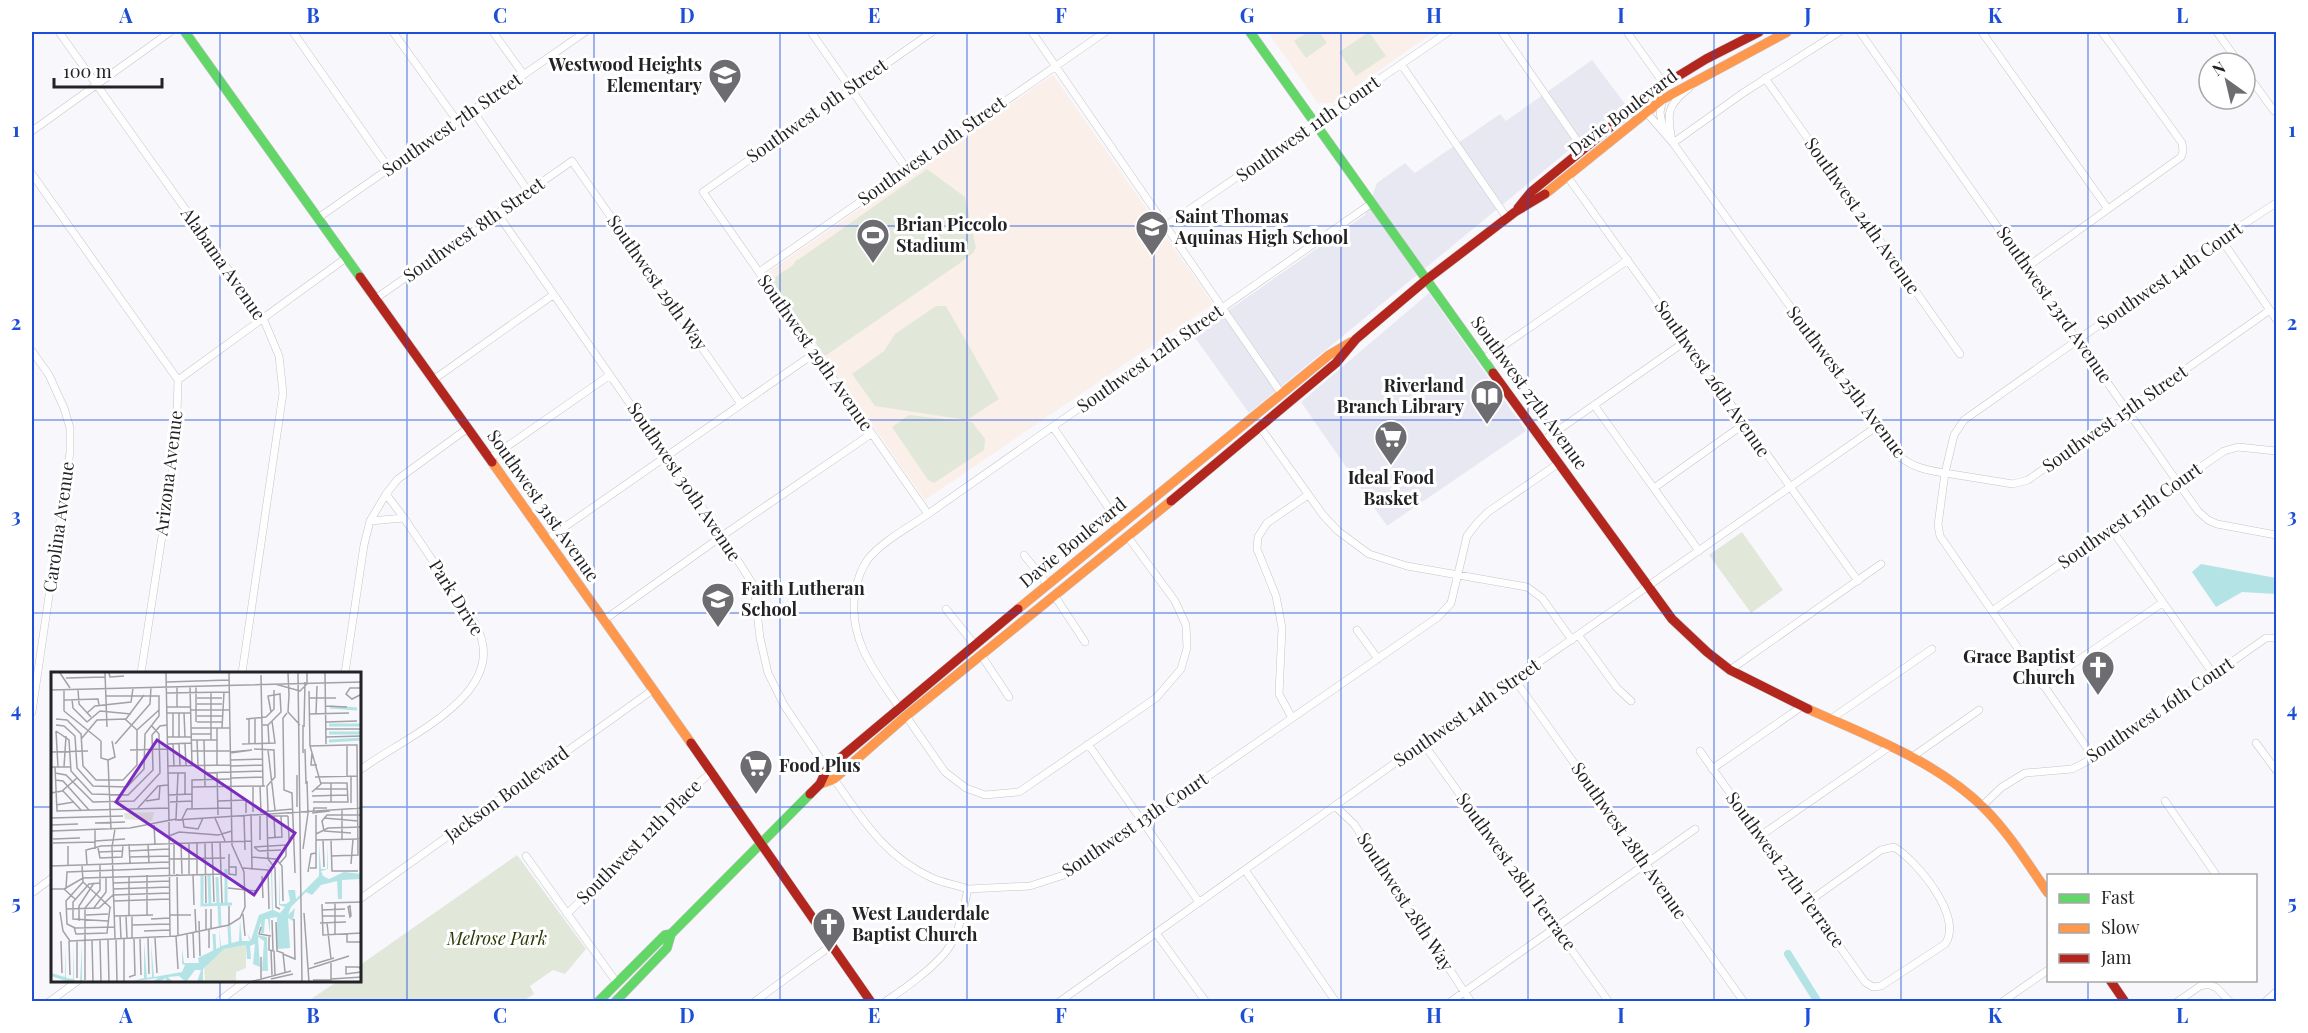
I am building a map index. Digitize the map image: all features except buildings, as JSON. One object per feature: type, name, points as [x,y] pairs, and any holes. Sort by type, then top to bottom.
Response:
[{"type":"main road","name":"Southwest 31st Avenue","points":[[185,32],[654,689],[871,1002]]},
{"type":"main road","name":"Southwest 27th Avenue","points":[[1250,32],[1426,280],[1672,619],[1696,643],[1730,670],[1801,707],[1912,757],[1982,806],[2047,890]]},
{"type":"main road","points":[[1735,43],[1738,32]]},
{"type":"main road","name":"Davie Boulevard","points":[[1511,215],[1531,192],[1664,84],[1735,43],[1759,32]]},
{"type":"main road","name":"Davie Boulevard","points":[[619,1000],[667,948],[671,934],[820,784],[827,770],[974,644],[1329,355],[1356,339],[1426,280],[1511,215],[1538,200],[1663,99],[1787,32]]},
{"type":"main road","points":[[1663,99],[1667,91],[1687,70]]},
{"type":"main road","points":[[1633,122],[1664,84]]},
{"type":"main road","name":"Davie Boulevard","points":[[820,784],[834,779],[906,716],[1128,537],[1336,363],[1356,339]]},
{"type":"main road","points":[[1260,427],[1280,405],[1283,400],[1281,393]]},
{"type":"main road","points":[[1054,595],[1055,585],[1075,563]]},
{"type":"main road","points":[[870,746],[898,716],[899,707]]},
{"type":"main road","name":"Davie Boulevard","points":[[598,1002],[665,935],[671,934]]},
{"type":"main road","points":[[2111,982],[2125,1002]]},
{"type":"street","name":"Alabama Avenue","points":[[59,32],[263,318],[279,356],[283,393],[242,672]]},
{"type":"street","points":[[32,131],[170,32]]},
{"type":"street","points":[[293,32],[390,170]]},
{"type":"street","points":[[393,32],[458,122]]},
{"type":"street","points":[[493,32],[524,75]]},
{"type":"street","name":"Southwest 7th Street","points":[[318,219],[585,32]]},
{"type":"street","points":[[811,32],[906,168]]},
{"type":"street","name":"Southwest 9th Street","points":[[703,192],[932,32]]},
{"type":"street","points":[[1032,32],[1224,307],[1281,393]]},
{"type":"street","name":"Southwest 10th Street","points":[[759,272],[1105,32]]},
{"type":"street","name":"Southwest 11th Court","points":[[1167,225],[1448,32]]},
{"type":"street","points":[[1502,32],[1583,149]]},
{"type":"street","points":[[1628,32],[1664,84]]},
{"type":"street","points":[[1673,143],[1765,78],[1839,32]]},
{"type":"street","name":"Southwest 23rd Avenue","points":[[1860,32],[2079,339],[2198,511],[2217,524],[2277,535]]},
{"type":"street","points":[[1982,32],[2108,209]]},
{"type":"street","points":[[2027,267],[2181,157],[2183,152],[2182,143],[2102,32]]},
{"type":"street","points":[[2217,32],[2230,51]]},
{"type":"street","points":[[1401,63],[1511,215]]},
{"type":"street","name":"Southwest 25th Avenue","points":[[1673,143],[1669,118],[1672,103],[1705,75]]},
{"type":"street","name":"Southwest 24th Avenue","points":[[1765,78],[1960,354]]},
{"type":"street","points":[[2257,87],[2275,110]]},
{"type":"street","points":[[1663,99],[1660,112],[1664,133]]},
{"type":"street","points":[[473,111],[528,191]]},
{"type":"street","name":"Southwest 25th Avenue","points":[[1646,112],[1673,143],[1895,453],[1906,463],[1923,470],[1945,473]]},
{"type":"street","name":"Southwest 8th Street","points":[[375,299],[572,161]]},
{"type":"street","name":"Southwest 29th Way","points":[[572,161],[741,404]]},
{"type":"street","points":[[32,174],[178,380],[346,258]]},
{"type":"street","name":"Southwest 26th Avenue","points":[[1567,176],[1858,581]]},
{"type":"street","name":"Southwest 29th Avenue","points":[[703,192],[928,514]]},
{"type":"street","name":"Southwest 12th Street","points":[[899,707],[863,652],[857,637],[853,609],[856,583],[868,559],[928,514],[1372,203]]},
{"type":"street","name":"Southwest 14th Court","points":[[1945,473],[1954,435],[1964,420],[2221,239],[2276,203]]},
{"type":"street","name":"Southwest 30th Avenue","points":[[497,213],[754,585],[760,638],[768,673],[784,705],[827,770]]},
{"type":"street","points":[[2221,239],[2277,319]]},
{"type":"street","points":[[1484,359],[1628,260]]},
{"type":"street","points":[[434,380],[553,295]]},
{"type":"street","name":"Southwest 15th Street","points":[[1945,473],[2013,484],[2028,480],[2270,310]]},
{"type":"street","points":[[1544,440],[1686,341]]},
{"type":"street","name":"Carolina Avenue","points":[[32,351],[56,389],[70,428],[70,452],[32,712]]},
{"type":"street","points":[[546,540],[815,352]]},
{"type":"street","points":[[489,459],[610,375]]},
{"type":"street","name":"Arizona Avenue","points":[[141,672],[176,445],[178,380]]},
{"type":"street","points":[[1594,405],[1699,551]]},
{"type":"street","points":[[1654,488],[1744,424]]},
{"type":"street","points":[[1053,427],[1121,526]]},
{"type":"street","points":[[1260,427],[1308,495],[1338,531],[1369,554],[1407,566],[1527,587],[1542,598],[1617,688],[1631,701]]},
{"type":"street","name":"Southwest 14th Street","points":[[1059,1002],[1423,743],[1876,427]]},
{"type":"street","points":[[345,672],[364,545],[370,521],[398,479],[468,428]]},
{"type":"street","points":[[604,620],[871,434]]},
{"type":"street","name":"Southwest 15th Court","points":[[1992,611],[2224,451],[2238,447],[2277,451]]},
{"type":"street","name":"Southwest 13th Court","points":[[968,889],[1030,886],[1067,874],[1438,617],[1451,603],[1467,536],[1477,523],[1488,512],[1559,463]]},
{"type":"street","points":[[1945,473],[1938,525],[1940,536],[2094,758]]},
{"type":"street","name":"Park Drive","points":[[362,767],[456,705],[480,676],[485,650],[482,634],[386,494]]},
{"type":"street","points":[[1292,718],[1279,694],[1282,628],[1276,596],[1257,549],[1258,537],[1267,523],[1308,495]]},
{"type":"street","points":[[370,521],[404,518]]},
{"type":"street","points":[[2112,530],[2214,675]]},
{"type":"street","points":[[906,716],[945,772],[966,788],[985,795],[1020,792],[1156,698],[1181,669],[1187,648],[1186,625],[1175,601],[1128,537]]},
{"type":"street","points":[[1024,555],[1047,585]]},
{"type":"street","points":[[1730,670],[1881,564]]},
{"type":"street","points":[[1054,595],[1085,642]]},
{"type":"street","points":[[2042,685],[2162,603]]},
{"type":"street","points":[[946,609],[974,644]]},
{"type":"street","points":[[1357,630],[1378,659]]},
{"type":"street","name":"Southwest 16th Court","points":[[1982,806],[2002,787],[2025,773],[2072,769],[2094,758],[2266,638],[2275,638]]},
{"type":"street","points":[[1831,719],[1932,649]]},
{"type":"street","points":[[981,655],[1009,698]]},
{"type":"street","name":"Southwest 28th Avenue","points":[[1515,680],[1744,1002]]},
{"type":"street","name":"Jackson Boulevard","points":[[362,899],[654,689]]},
{"type":"street","points":[[1713,769],[1801,707]]},
{"type":"street","points":[[1912,757],[1979,710]]},
{"type":"street","points":[[2256,742],[2277,770]]},
{"type":"street","name":"Southwest 28th Terrace","points":[[1423,743],[1609,1002]]},
{"type":"street","points":[[1088,744],[1199,902]]},
{"type":"street","points":[[1760,836],[1888,747]]},
{"type":"street","name":"Southwest 27th Terrace","points":[[1700,750],[1760,836],[1865,982],[1873,987],[1881,986],[1945,944],[1950,937],[1951,925],[1931,882],[1906,854],[1894,847],[1881,850],[1808,902]]},
{"type":"street","name":"Southwest 12th Place","points":[[567,914],[695,786],[712,772]]},
{"type":"street","points":[[834,779],[868,829],[882,845],[932,878],[968,889],[960,922],[945,953],[885,1002]]},
{"type":"street","points":[[2165,801],[2216,874]]},
{"type":"street","name":"Southwest 28th Way","points":[[1335,806],[1354,824],[1471,1002]]},
{"type":"street","points":[[1450,1002],[1695,829]]},
{"type":"street","points":[[526,856],[617,983]]},
{"type":"street","points":[[1245,870],[1336,1002]]},
{"type":"street","points":[[32,892],[51,879]]},
{"type":"street","points":[[1156,933],[1206,1002]]},
{"type":"street","points":[[754,1002],[832,945]]},
{"type":"street","points":[[2002,1002],[2047,970]]},
{"type":"street","points":[[49,1002],[78,982]]},
{"type":"street","points":[[218,1002],[246,982]]},
{"type":"street","points":[[2177,1002],[2200,986],[2208,984],[2217,988],[2230,1002]]},
{"type":"street","points":[[2265,1002],[2277,992]]},
{"type":"street","points":[[1069,994],[1074,1002]]},
{"type":"shaded area","points":[[1268,32],[1434,32],[1332,103],[1318,103]]},
{"type":"shaded area","points":[[1592,60],[1625,104],[1249,413],[1193,335],[1365,215],[1377,183],[1405,163],[1415,173],[1500,114],[1506,121]]},
{"type":"shaded area","name":"Saint Thomas Aquinas High School","points":[[1053,75],[1213,304],[925,500],[766,274]]},
{"type":"shaded area","points":[[1429,293],[1526,431],[1387,526],[1301,402]]},
{"type":"green space","points":[[1308,32],[1319,32],[1327,43],[1306,58],[1294,41]]},
{"type":"green space","points":[[1369,32],[1386,56],[1356,76],[1339,52]]},
{"type":"green space","name":"Brian Piccolo Stadium","points":[[927,169],[965,197],[976,248],[960,263],[825,356],[771,280],[793,265],[797,259]]},
{"type":"green space","points":[[936,306],[946,306],[999,399],[967,420],[875,406],[852,374],[884,351],[895,334]]},
{"type":"green space","points":[[909,415],[972,422],[985,439],[984,450],[934,483],[928,480],[892,427]]},
{"type":"green space","points":[[1742,532],[1783,590],[1751,613],[1709,555]]},
{"type":"green space","name":"Melrose Park","points":[[517,855],[586,949],[565,974],[553,970],[530,986],[534,994],[523,1001],[308,1001],[336,982],[362,982],[362,964]]},
{"type":"water","points":[[2201,564],[2276,578],[2276,594],[2242,592],[2216,607],[2192,572]]},
{"type":"waterway","points":[[1788,954],[1818,1002]]},
{"type":"traffic: fast","points":[[185,32],[360,277]]},
{"type":"traffic: fast","points":[[1250,32],[1493,373]]},
{"type":"traffic: fast","points":[[598,1002],[665,935],[671,934],[810,794]]},
{"type":"traffic: fast","points":[[615,1002],[667,948],[671,934]]},
{"type":"traffic: slow","points":[[1545,194],[1663,99],[1787,32]]},
{"type":"traffic: slow","points":[[1018,609],[1329,355],[1351,342]]},
{"type":"traffic: slow","points":[[492,462],[691,743]]},
{"type":"traffic: slow","points":[[820,784],[834,779],[906,716],[1171,501]]},
{"type":"traffic: slow","points":[[1808,709],[1923,763],[1965,791],[2002,828],[2047,892]]},
{"type":"traffic: jam","points":[[1518,208],[1531,192],[1657,89],[1706,59],[1759,32]]},
{"type":"traffic: jam","points":[[1171,501],[1336,363],[1356,339],[1426,280],[1515,212],[1545,194]]},
{"type":"traffic: jam","points":[[360,277],[492,462]]},
{"type":"traffic: jam","points":[[1493,373],[1672,619],[1730,670],[1808,709]]},
{"type":"traffic: jam","points":[[810,794],[820,784],[827,769],[1018,609]]},
{"type":"traffic: jam","points":[[691,743],[871,1002]]},
{"type":"traffic: jam","points":[[2111,982],[2125,1002]]},
{"type":"place","name":"Westwood Heights Elementary","points":[[725,104]]},
{"type":"place","name":"Saint Thomas Aquinas High School","points":[[1152,256]]},
{"type":"place","name":"Brian Piccolo Stadium","points":[[873,264]]},
{"type":"place","name":"Riverland Branch Library","points":[[1487,425]]},
{"type":"place","name":"Ideal Food Basket","points":[[1391,466]]},
{"type":"place","name":"Faith Lutheran School","points":[[718,628]]},
{"type":"place","name":"Grace Baptist Church","points":[[2098,696]]},
{"type":"place","name":"Food Plus","points":[[756,795]]},
{"type":"place","name":"West Lauderdale Baptist Church","points":[[829,953]]}]
